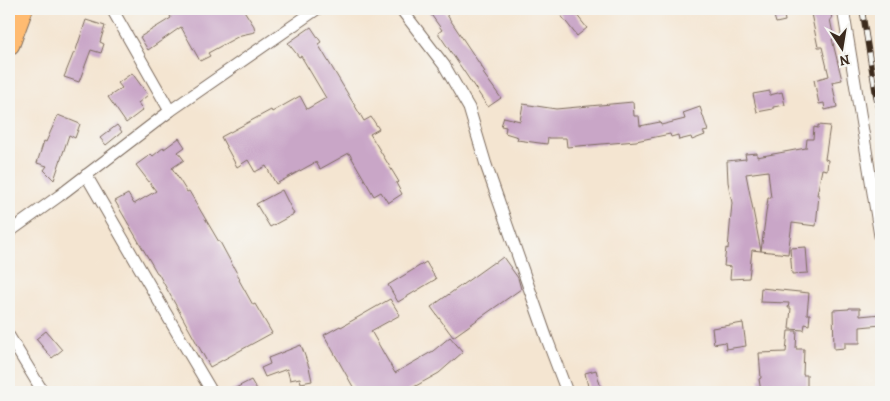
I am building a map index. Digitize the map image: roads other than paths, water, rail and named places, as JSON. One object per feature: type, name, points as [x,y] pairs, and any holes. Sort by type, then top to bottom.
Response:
[{"type":"highway","points":[[9,44],[22,9]]},
{"type":"street","points":[[112,9],[170,111]]},
{"type":"street","points":[[9,232],[170,111],[318,9]]},
{"type":"street","points":[[401,9],[444,65],[468,108],[486,165],[567,392]]},
{"type":"street","points":[[843,9],[881,242]]},
{"type":"street","points":[[86,175],[212,392]]},
{"type":"street","points":[[9,336],[43,392]]},
{"type":"railway","points":[[862,9],[881,128]]}]
